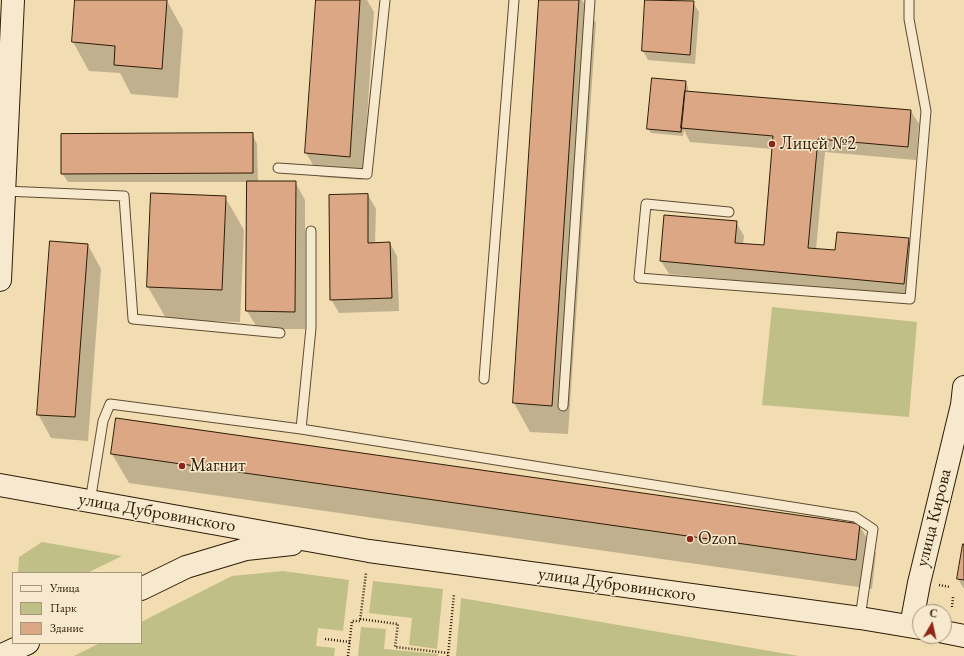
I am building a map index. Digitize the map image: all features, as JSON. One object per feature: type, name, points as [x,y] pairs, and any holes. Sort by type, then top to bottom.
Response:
[{"type":"main road","points":[[0,280],[3,183],[13,0]]},
{"type":"main road","name":"улица Кирова","points":[[917,604],[919,583],[962,405],[964,387]]},
{"type":"main road","name":"улица Дубровинского","points":[[0,485],[369,551],[860,618],[912,627]]},
{"type":"main road","name":"улица Дубровинского","points":[[142,589],[186,568],[246,550],[314,541]]},
{"type":"main road","points":[[952,634],[964,636]]},
{"type":"main road","points":[[0,656],[26,644]]},
{"type":"lane","points":[[278,168],[367,174],[385,0]]},
{"type":"lane","points":[[484,379],[514,0]]},
{"type":"lane","points":[[563,406],[590,0]]},
{"type":"lane","points":[[729,212],[646,204],[639,278],[910,300],[926,111],[909,19],[909,0]]},
{"type":"lane","points":[[3,183],[124,196],[133,318],[280,333]]},
{"type":"lane","points":[[301,429],[311,328],[311,231]]},
{"type":"lane","points":[[90,502],[102,421],[110,404],[301,429],[855,517],[873,529],[860,618]]},
{"type":"path","points":[[360,619],[366,573]]},
{"type":"path","points":[[937,585],[950,587]]},
{"type":"path","points":[[348,656],[352,620],[360,621],[360,619],[398,624],[395,647],[448,654],[454,594]]},
{"type":"path","points":[[952,607],[953,597]]},
{"type":"path","points":[[324,639],[350,642]]},
{"type":"green space","points":[[772,307],[917,322],[909,417],[762,405]]},
{"type":"green space","points":[[42,542],[122,556],[89,572],[18,572],[19,557]]},
{"type":"green space","points":[[283,571],[349,580],[343,631],[318,628],[316,646],[335,648],[334,656],[74,656],[98,644],[142,644],[142,621],[232,576]]},
{"type":"green space","points":[[373,581],[443,589],[437,649],[409,645],[412,618],[369,613]]},
{"type":"green space","points":[[461,598],[799,656],[456,656]]},
{"type":"green space","points":[[361,627],[386,629],[384,649],[438,654],[438,656],[358,656]]},
{"type":"building","points":[[75,0],[167,0],[162,69],[114,65],[115,46],[72,42]]},
{"type":"building","points":[[316,0],[360,0],[350,157],[305,153]]},
{"type":"building","points":[[539,0],[579,0],[552,406],[513,403]]},
{"type":"building","points":[[645,0],[694,1],[690,55],[642,51]]},
{"type":"building","points":[[652,78],[686,81],[681,132],[647,129]]},
{"type":"building","name":"Лицей №2","points":[[685,91],[911,110],[908,147],[818,139],[808,248],[835,250],[837,232],[909,238],[904,284],[660,261],[664,215],[737,221],[735,243],[764,245],[773,136],[681,128]]},
{"type":"building","points":[[253,133],[253,173],[61,174],[61,134]]},
{"type":"building","points":[[247,181],[296,181],[295,312],[246,311]]},
{"type":"building","points":[[151,193],[226,196],[222,290],[147,287]]},
{"type":"building","points":[[368,194],[368,243],[390,242],[392,298],[330,300],[329,195]]},
{"type":"building","points":[[50,241],[88,244],[75,417],[37,415]]},
{"type":"building","points":[[116,418],[860,524],[856,560],[111,454]]},
{"type":"building","points":[[964,544],[964,580],[957,579]]},
{"type":"place","name":"Лицей №2","points":[[772,144]]},
{"type":"place","name":"Магнит","points":[[182,466]]},
{"type":"place","name":"Ozon","points":[[690,539]]}]
